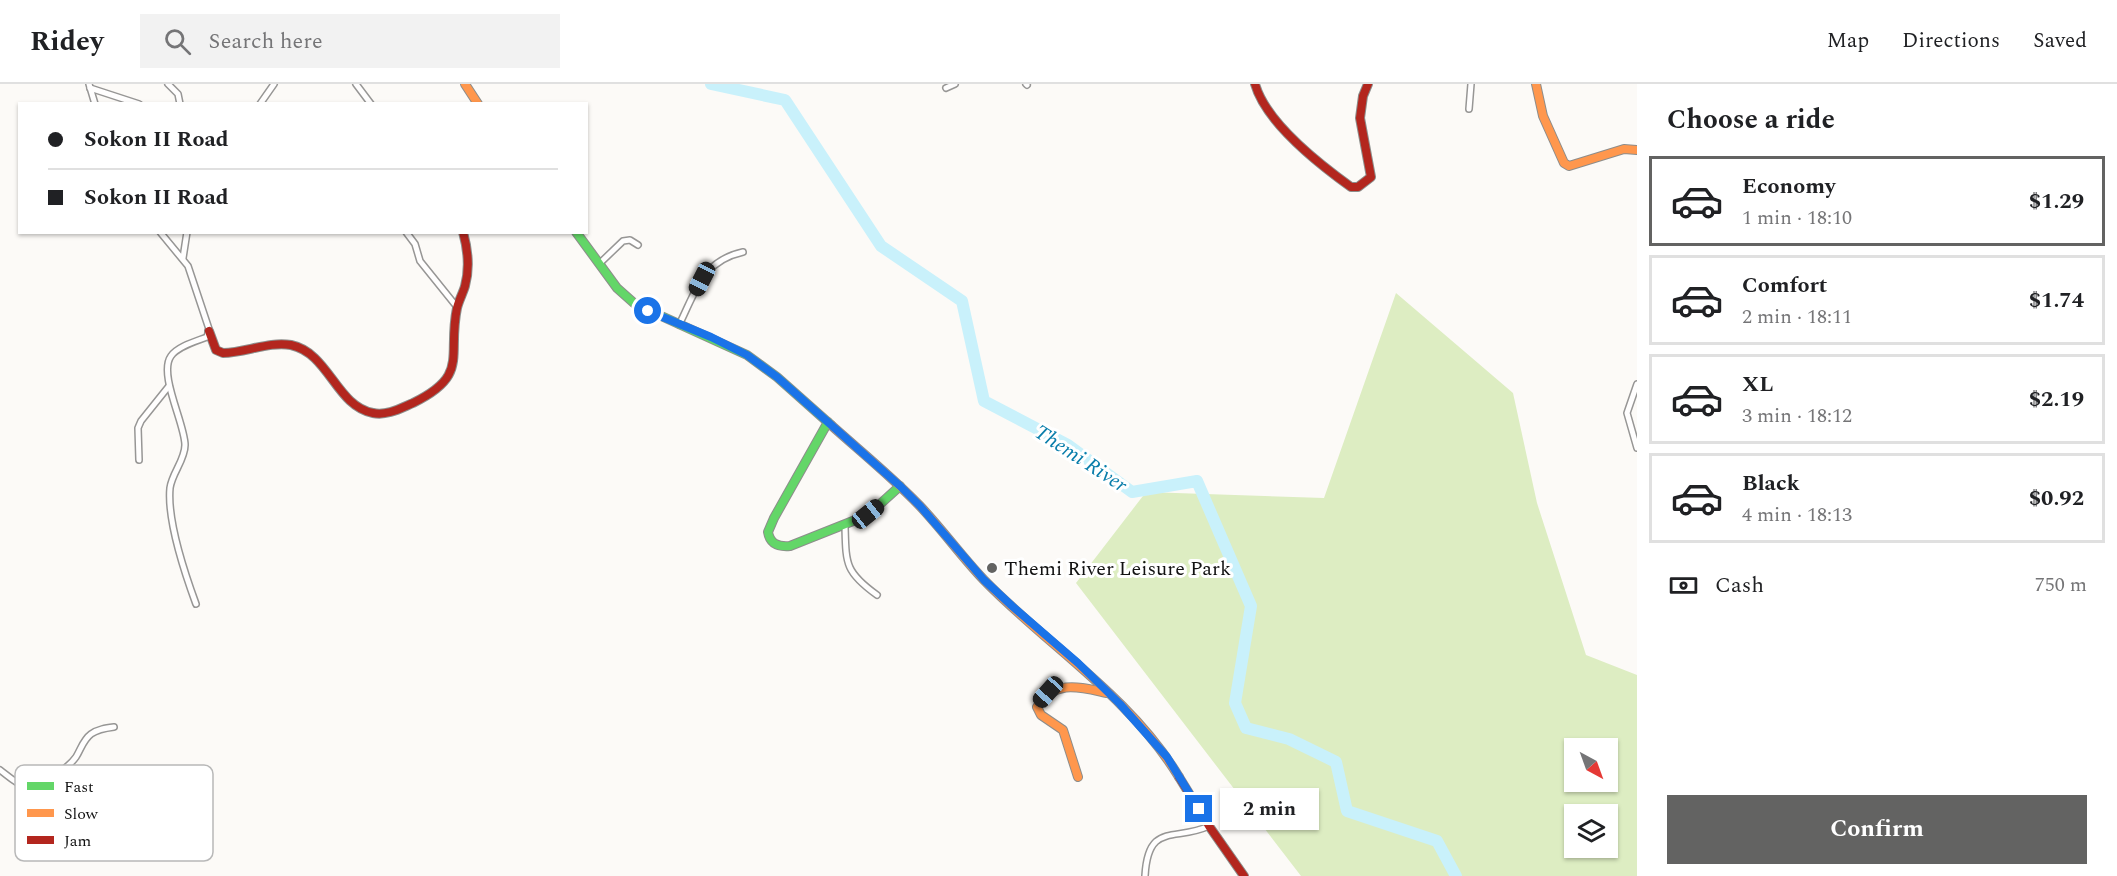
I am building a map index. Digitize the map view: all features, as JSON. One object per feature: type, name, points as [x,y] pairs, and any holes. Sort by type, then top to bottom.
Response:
[{"type":"street","points":[[168,84],[178,93],[180,102]]},
{"type":"street","points":[[261,102],[274,84]]},
{"type":"street","points":[[356,84],[369,102]]},
{"type":"street","points":[[465,84],[477,102]]},
{"type":"street","points":[[946,88],[955,84]]},
{"type":"street","points":[[1255,84],[1258,95],[1267,110],[1287,134],[1351,187],[1358,187],[1371,177],[1359,114],[1368,84]]},
{"type":"street","points":[[1468,109],[1471,84]]},
{"type":"street","points":[[1536,84],[1543,116],[1564,163],[1569,166],[1624,149],[1637,150]]},
{"type":"street","points":[[90,86],[94,102]]},
{"type":"street","points":[[90,86],[134,102]]},
{"type":"street","points":[[162,234],[183,258],[194,279],[216,350],[224,354],[273,345],[300,348],[324,369],[351,403],[370,414],[382,415],[434,391],[444,383],[453,363],[458,307],[468,271],[467,246],[464,234]]},
{"type":"street","points":[[183,258],[187,234]]},
{"type":"street","points":[[408,234],[416,244],[420,261],[458,307]]},
{"type":"street","points":[[577,234],[618,288],[635,304],[747,355],[777,377],[900,486],[984,580],[1078,663],[1167,757],[1209,826],[1244,876]]},
{"type":"street","points":[[599,264],[623,241],[630,240],[638,245]]},
{"type":"street","points":[[679,325],[707,271],[718,260],[743,252]]},
{"type":"street","points":[[196,604],[181,559],[170,502],[171,483],[186,447],[169,386],[171,356],[206,337],[209,331]]},
{"type":"street","points":[[1637,384],[1627,413],[1637,448]]},
{"type":"street","points":[[139,460],[138,428],[169,386]]},
{"type":"street","points":[[828,422],[768,532],[769,538],[776,546],[783,547],[845,526],[868,514],[900,486]]},
{"type":"street","points":[[845,526],[845,553],[850,571],[864,586],[877,595]]},
{"type":"street","points":[[1078,777],[1063,730],[1058,724],[1044,719],[1037,711],[1037,707],[1048,692],[1059,687],[1075,687],[1108,693]]},
{"type":"street","points":[[69,765],[92,733],[114,727]]},
{"type":"street","points":[[0,770],[15,780]]},
{"type":"street","points":[[1145,876],[1151,848],[1162,837],[1173,833],[1198,831],[1209,826]]},
{"type":"green space","points":[[1396,293],[1513,393],[1537,503],[1586,655],[1637,675],[1637,876],[1301,876],[1076,583],[1146,492],[1324,498]]},
{"type":"waterway","name":"Themi River","points":[[711,84],[785,100],[881,246],[962,301],[984,401],[1068,445],[1132,492],[1197,481],[1251,606],[1235,703],[1246,728],[1289,739],[1336,762],[1347,811],[1437,841],[1456,876]]},
{"type":"traffic: fast","points":[[577,234],[617,288],[635,304],[747,355],[777,377],[831,425]]},
{"type":"traffic: fast","points":[[828,422],[774,518],[768,532],[773,542],[782,546],[790,546],[868,515],[900,486]]},
{"type":"traffic: slow","points":[[465,84],[477,102]]},
{"type":"traffic: slow","points":[[1536,84],[1543,116],[1564,163],[1569,166],[1624,149],[1637,150]]},
{"type":"traffic: slow","points":[[831,425],[919,505],[984,580],[1113,696],[1137,721],[1179,777]]},
{"type":"traffic: slow","points":[[1078,777],[1063,730],[1041,715],[1037,707],[1052,692],[1069,687],[1107,693]]},
{"type":"traffic: jam","points":[[1255,84],[1270,113],[1295,142],[1351,187],[1358,187],[1371,177],[1360,118],[1363,96],[1368,84]]},
{"type":"traffic: jam","points":[[209,331],[216,350],[223,353],[283,344],[304,350],[315,358],[341,391],[360,408],[378,414],[399,409],[431,393],[443,383],[449,374],[453,363],[457,308],[468,272],[463,234]]},
{"type":"traffic: jam","points":[[1179,777],[1209,826],[1244,876]]},
{"type":"place","name":"Themi River Leisure Park","points":[[992,568]]},
{"type":"route","points":[[648,311],[711,337],[747,355],[777,377],[900,486],[984,580],[1078,663],[1120,704],[1167,757],[1199,809]]}]
